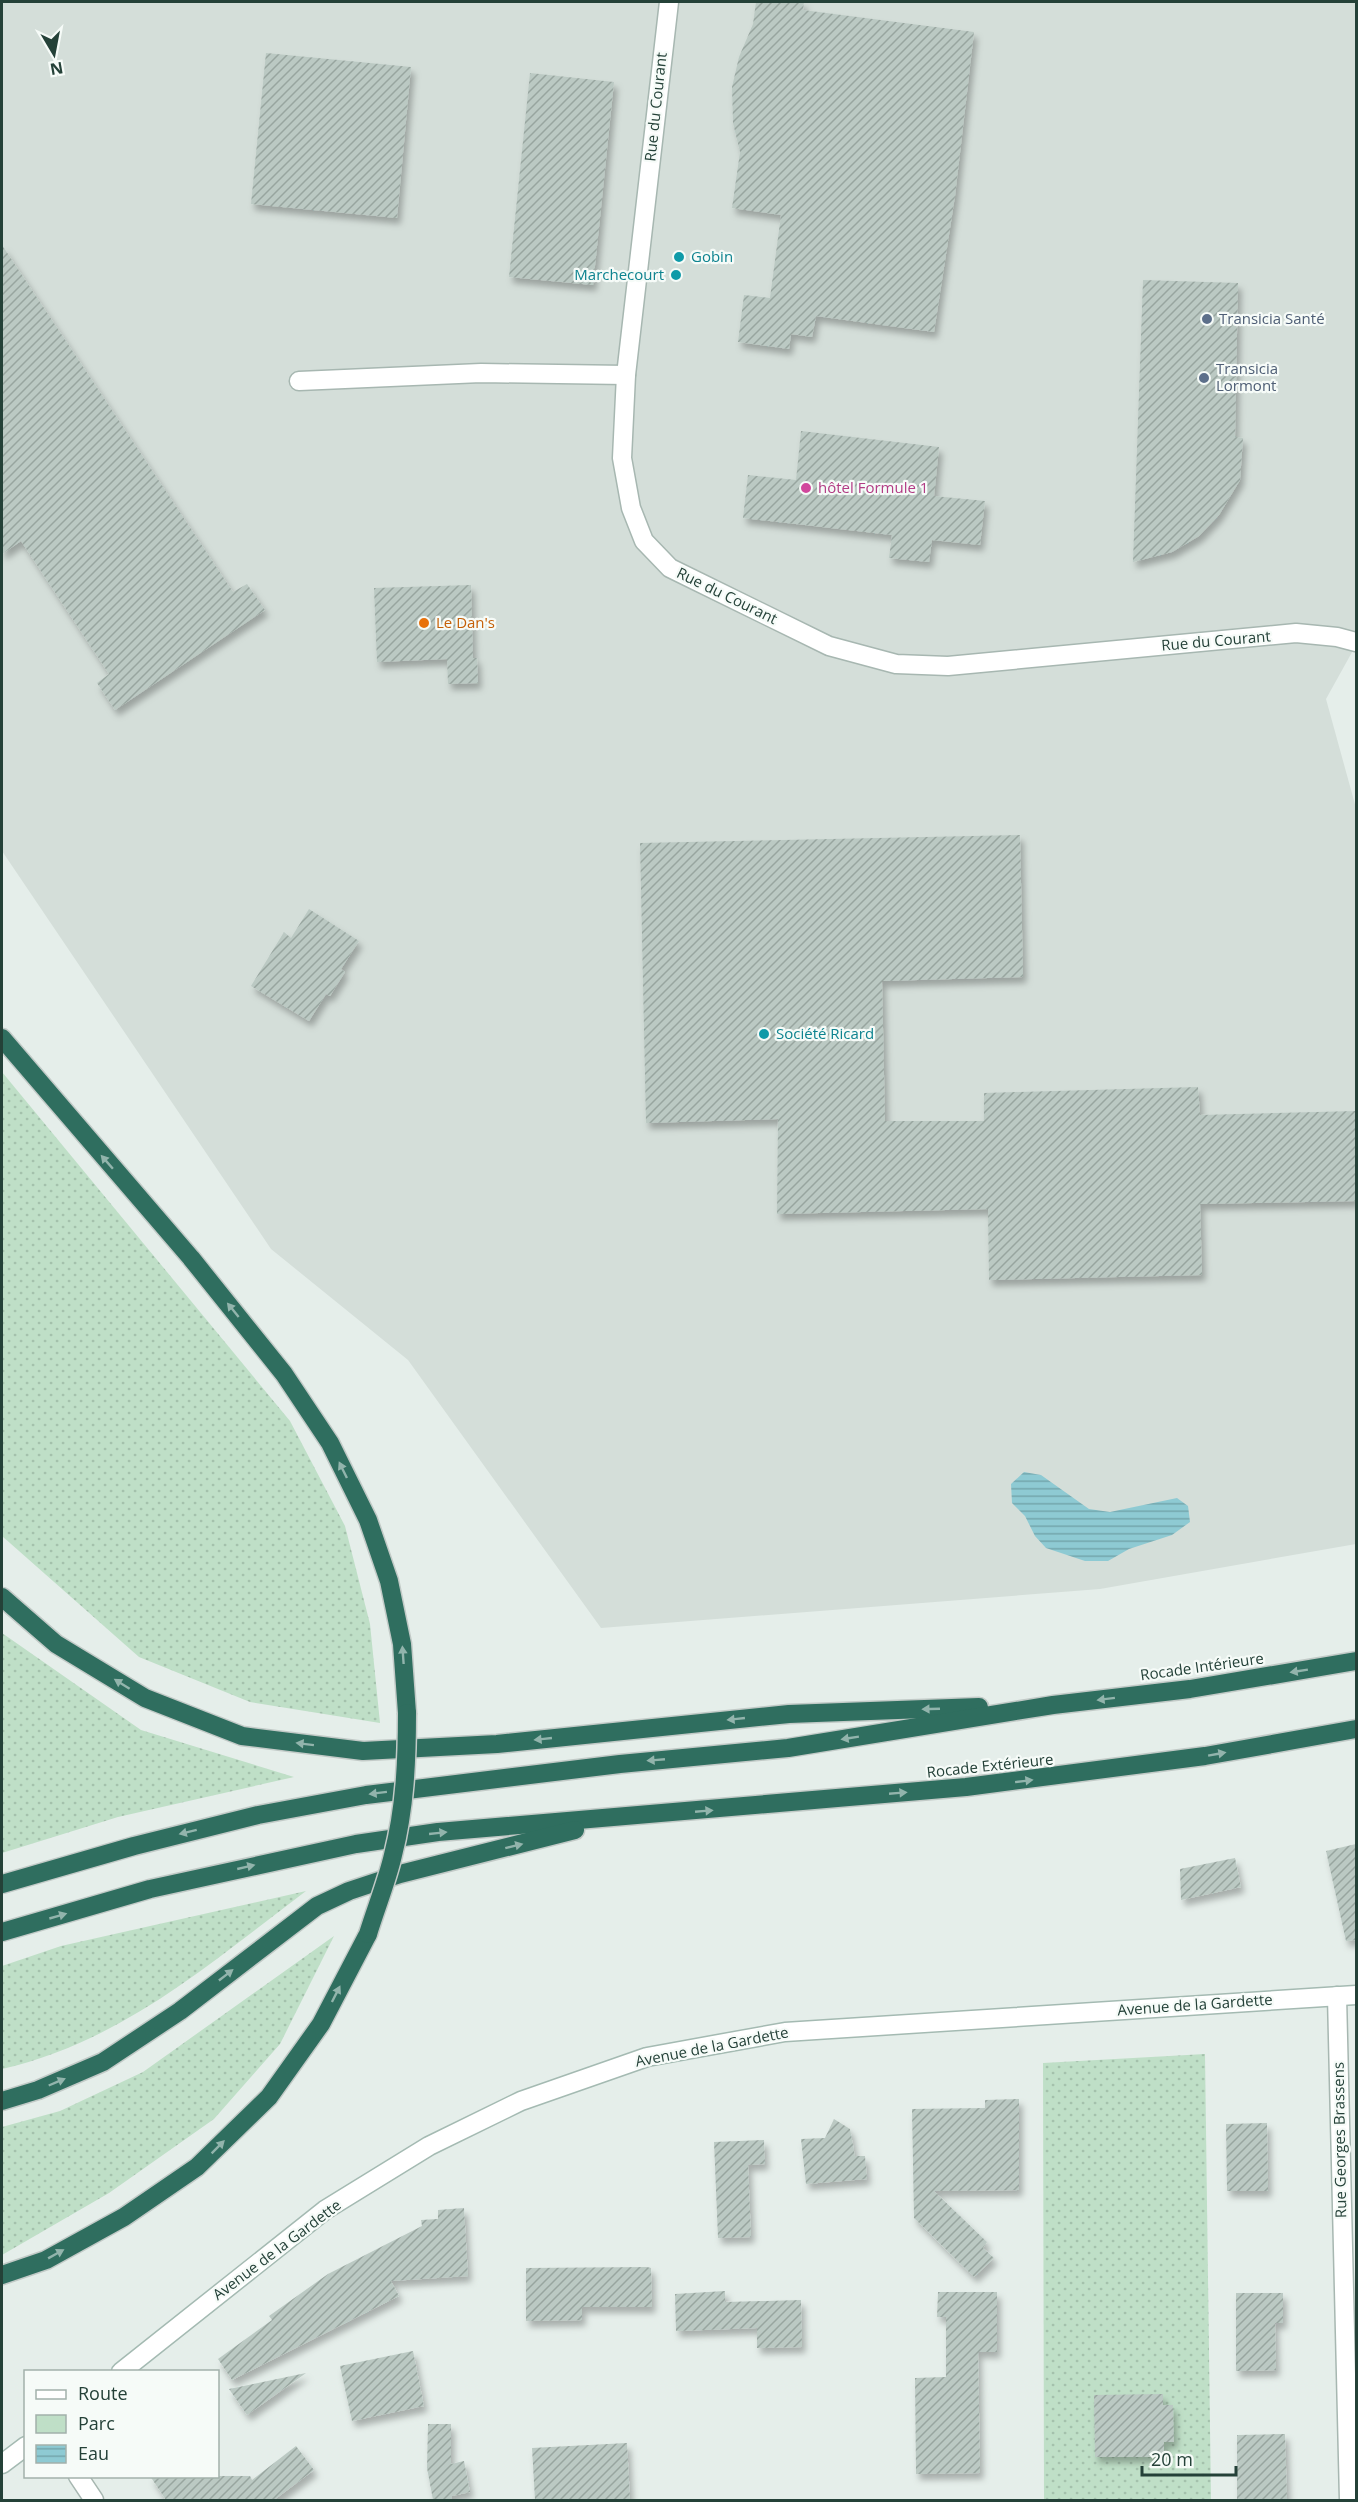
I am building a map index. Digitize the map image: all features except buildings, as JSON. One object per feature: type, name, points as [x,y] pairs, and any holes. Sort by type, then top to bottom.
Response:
[{"type":"highway","points":[[2,1038],[191,1258],[284,1374],[330,1443],[368,1520],[389,1581],[402,1644],[407,1713],[407,1771],[393,1855],[368,1934],[321,2024],[269,2097],[197,2167],[114,2223],[46,2260],[2,2275]]},
{"type":"highway","points":[[2,1597],[56,1644],[145,1698],[242,1736],[363,1751],[497,1744],[789,1714],[1053,1705]]},
{"type":"highway","name":"Rocade Intérieure","points":[[1053,1705],[1190,1689],[1356,1661]]},
{"type":"highway","points":[[2,1884],[134,1846],[258,1815],[366,1795],[620,1764],[788,1749],[1053,1705]]},
{"type":"highway","name":"Rocade Extérieure","points":[[625,1818],[1077,1775],[1205,1756],[1356,1729]]},
{"type":"highway","points":[[2,1932],[150,1889],[356,1844],[438,1832],[625,1818]]},
{"type":"highway","points":[[2,2101],[38,2090],[103,2062],[180,2011],[317,1906],[349,1891],[400,1874],[625,1818]]},
{"type":"street","name":"Rue du Courant","points":[[669,2],[626,375],[622,458],[631,508],[644,541],[670,568],[829,646],[896,664],[948,666],[1296,633],[1337,637],[1356,642]]},
{"type":"street","points":[[299,381],[481,373],[626,375]]},
{"type":"street","name":"Avenue de la Gardette","points":[[124,2370],[325,2210],[429,2146],[521,2101],[647,2057],[785,2032],[1356,1995]]},
{"type":"street","name":"Rue Georges Brassens","points":[[1337,1996],[1349,2500]]},
{"type":"street","points":[[2,2463],[24,2447]]},
{"type":"street","points":[[79,2478],[94,2500]]},
{"type":"shaded area","points":[[2,2],[1356,2],[1356,645],[1326,699],[1356,808],[1356,1544],[1100,1589],[601,1628],[408,1360],[271,1249],[2,851]]},
{"type":"green space","points":[[2,1072],[290,1421],[345,1526],[370,1624],[380,1723],[250,1702],[139,1657],[2,1536]]},
{"type":"green space","points":[[2,1633],[141,1730],[294,1777],[118,1817],[2,1853]]},
{"type":"green space","points":[[306,1891],[199,1972],[126,2020],[87,2040],[46,2056],[2,2069],[2,1966],[61,1946]]},
{"type":"green space","points":[[334,1936],[280,2044],[214,2119],[109,2193],[2,2255],[2,2127],[60,2111],[143,2072]]},
{"type":"green space","points":[[1205,2054],[1211,2500],[1044,2500],[1043,2063]]},
{"type":"water","points":[[1024,1472],[1041,1475],[1089,1509],[1110,1512],[1177,1498],[1188,1506],[1190,1522],[1172,1535],[1129,1549],[1108,1561],[1085,1561],[1046,1548],[1035,1536],[1025,1516],[1012,1503],[1011,1484]]},
{"type":"place","name":"Gobin","points":[[679,257]]},
{"type":"place","name":"Marchecourt","points":[[676,275]]},
{"type":"place","name":"Transicia Santé","points":[[1207,319]]},
{"type":"place","name":"Transicia Lormont","points":[[1204,378]]},
{"type":"place","name":"hôtel Formule 1","points":[[806,488]]},
{"type":"place","name":"Le Dan's","points":[[424,623]]},
{"type":"place","name":"Société Ricard","points":[[764,1034]]}]
